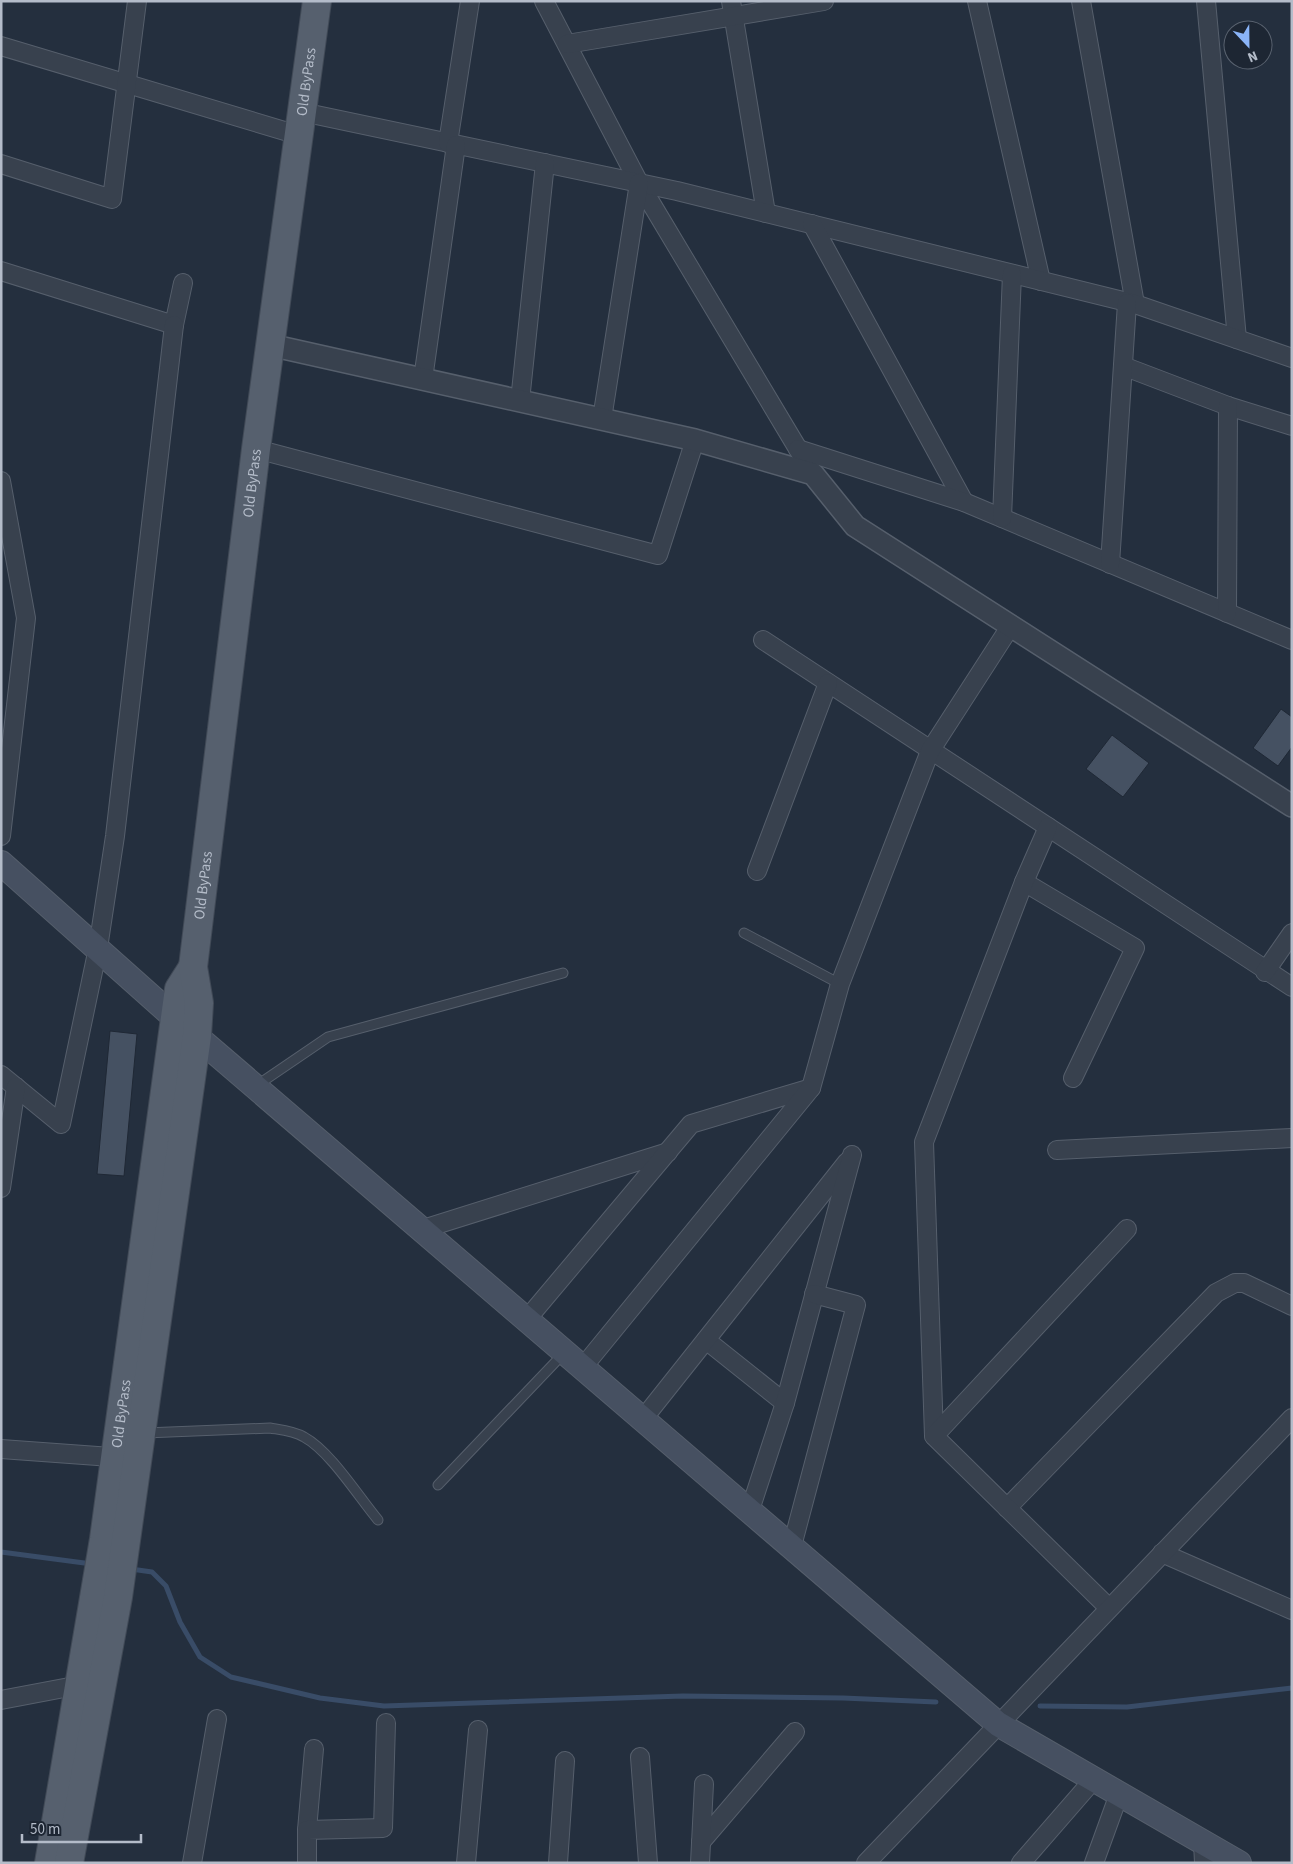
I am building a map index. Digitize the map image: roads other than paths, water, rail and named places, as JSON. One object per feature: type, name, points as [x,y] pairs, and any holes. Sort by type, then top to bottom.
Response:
[{"type":"main road","name":"Old ByPass","points":[[127,1459],[142,1433],[197,1036],[198,1003],[193,966],[256,449],[317,1]]},
{"type":"main road","points":[[1,863],[174,1018],[256,1086],[998,1724],[1119,1794],[1204,1852],[1239,1863]]},
{"type":"main road","name":"Old ByPass","points":[[69,1863],[127,1459],[174,1018],[180,989],[193,966]]},
{"type":"main road","name":"Old ByPass","points":[[49,1863],[80,1685],[107,1595]]},
{"type":"street","points":[[1,164],[112,198],[137,1]]},
{"type":"street","points":[[423,379],[470,1]]},
{"type":"street","points":[[544,1],[640,183],[813,474],[855,526],[1292,806]]},
{"type":"street","points":[[567,44],[732,9],[824,1]]},
{"type":"street","points":[[976,1],[1041,281]]},
{"type":"street","points":[[1081,1],[1131,304],[1123,366],[1110,564]]},
{"type":"street","points":[[1206,1],[1237,339]]},
{"type":"street","points":[[732,9],[766,213]]},
{"type":"street","points":[[1,46],[127,83],[300,124],[452,144],[640,183],[812,224],[1131,304],[1292,358]]},
{"type":"street","points":[[520,401],[545,163]]},
{"type":"street","points":[[602,419],[640,183]]},
{"type":"street","points":[[812,224],[964,502]]},
{"type":"street","points":[[1,271],[174,325]]},
{"type":"street","points":[[1002,518],[1012,274]]},
{"type":"street","points":[[1,1075],[61,1124],[98,948],[115,836],[174,325],[183,283]]},
{"type":"street","points":[[270,345],[695,440],[813,474]]},
{"type":"street","points":[[1123,366],[1228,406],[1292,426]]},
{"type":"street","points":[[1226,613],[1228,406]]},
{"type":"street","points":[[256,449],[658,555],[695,440]]},
{"type":"street","points":[[798,449],[964,502],[1292,640]]},
{"type":"street","points":[[1,481],[26,618],[1,836]]},
{"type":"street","points":[[583,1367],[811,1088],[840,984],[930,751],[1010,627]]},
{"type":"street","points":[[763,640],[1265,972],[1292,987]]},
{"type":"street","points":[[756,871],[828,683]]},
{"type":"street","points":[[1048,827],[1024,882],[924,1142],[934,1436],[1110,1608]]},
{"type":"street","points":[[1024,882],[1135,948],[1073,1078]]},
{"type":"street","points":[[1265,972],[1292,933]]},
{"type":"street","points":[[1,1188],[4,1156],[16,1087]]},
{"type":"street","points":[[527,1319],[691,1124],[811,1088]]},
{"type":"street","points":[[1057,1150],[1292,1138]]},
{"type":"street","points":[[423,1230],[668,1152]]},
{"type":"street","points":[[643,1419],[852,1155],[785,1404],[750,1510]]},
{"type":"street","points":[[934,1436],[1127,1229]]},
{"type":"street","points":[[1007,1508],[1216,1293],[1234,1283],[1244,1283],[1292,1306]]},
{"type":"street","points":[[792,1546],[856,1305],[814,1294]]},
{"type":"street","points":[[706,1340],[785,1404]]},
{"type":"street","points":[[866,1863],[1292,1418]]},
{"type":"street","points":[[1,1449],[127,1459]]},
{"type":"street","points":[[1162,1553],[1292,1610]]},
{"type":"street","points":[[1,1700],[80,1685]]},
{"type":"street","points":[[192,1863],[217,1719]]},
{"type":"street","points":[[307,1830],[383,1828],[386,1723]]},
{"type":"street","points":[[466,1863],[478,1730]]},
{"type":"street","points":[[701,1842],[795,1732]]},
{"type":"street","points":[[307,1863],[307,1830],[314,1749]]},
{"type":"street","points":[[640,1757],[648,1863]]},
{"type":"street","points":[[558,1863],[565,1761]]},
{"type":"street","points":[[1021,1863],[1094,1779]]},
{"type":"street","points":[[700,1863],[704,1784]]},
{"type":"street","points":[[1094,1863],[1119,1794]]},
{"type":"lane","points":[[744,933],[840,984]]},
{"type":"lane","points":[[256,1086],[328,1037],[563,974]]},
{"type":"lane","points":[[438,1485],[566,1352]]},
{"type":"lane","points":[[142,1433],[270,1428],[287,1430],[303,1436],[318,1446],[378,1520]]},
{"type":"waterway","points":[[1,1552],[92,1564]]},
{"type":"waterway","points":[[131,1569],[152,1572],[166,1586],[180,1622],[200,1657],[231,1677],[320,1698],[384,1706],[683,1696],[843,1698],[936,1702]]},
{"type":"waterway","points":[[1040,1706],[1127,1707],[1292,1688]]}]
